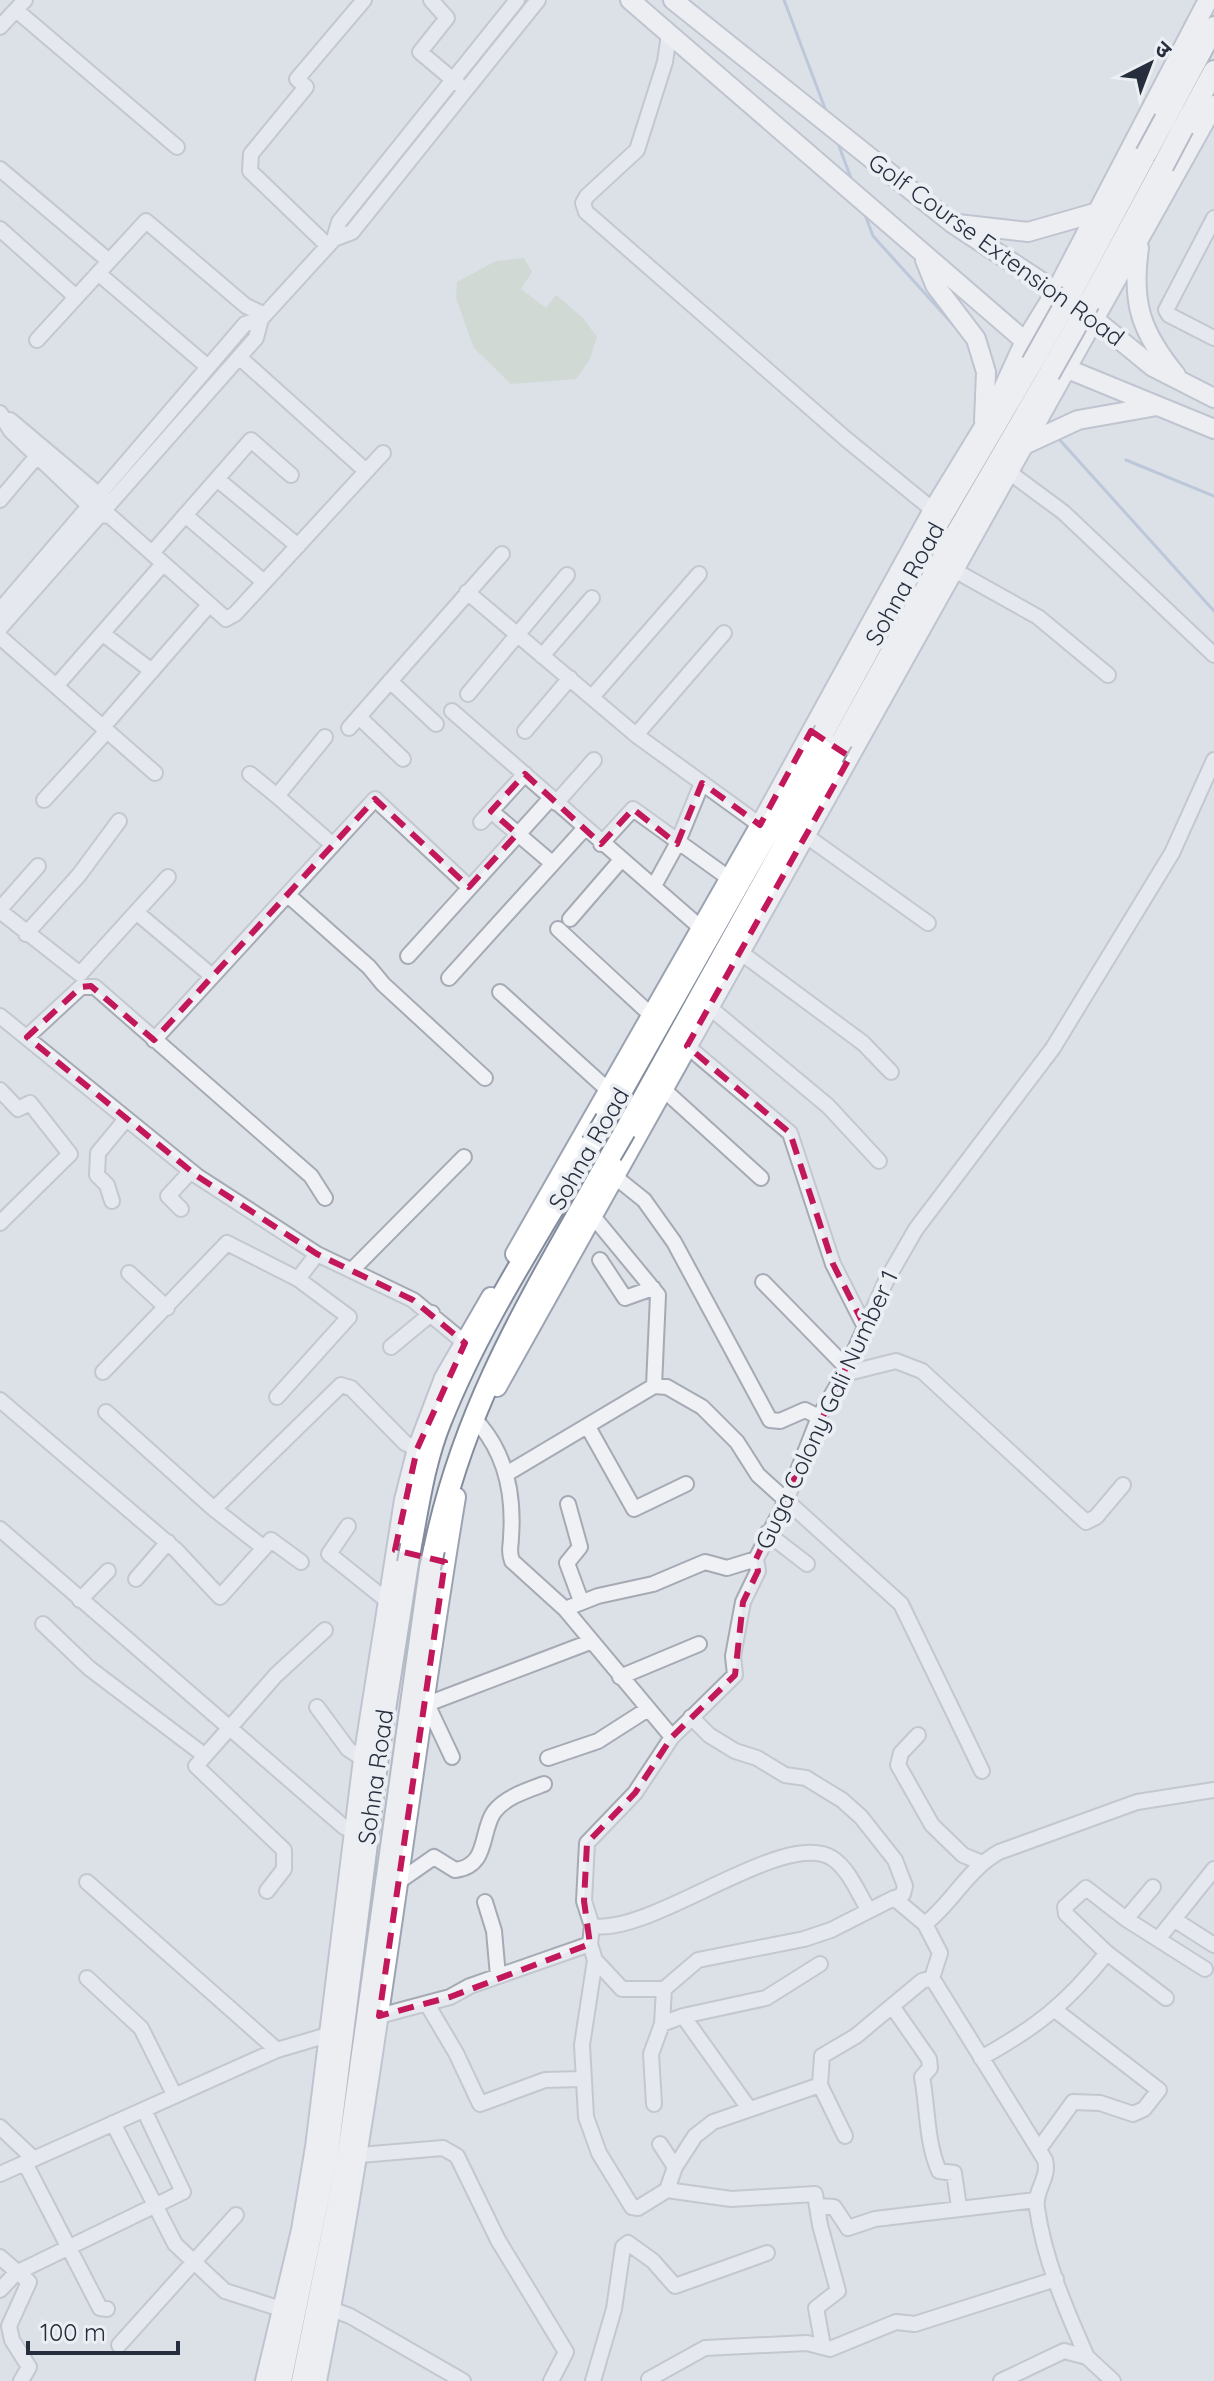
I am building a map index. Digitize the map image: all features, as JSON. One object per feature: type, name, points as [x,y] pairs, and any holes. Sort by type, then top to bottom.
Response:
[{"type":"highway","name":"Sohna Road","points":[[302,2381],[348,2154],[446,1489],[493,1369],[622,1145],[830,744],[938,523],[1049,369],[1078,301],[1174,123],[1214,27]]},
{"type":"highway","name":"Sohna Road","points":[[1174,123],[1214,71]]},
{"type":"highway","name":"Sohna Road","points":[[281,2381],[328,2152],[405,1553],[440,1423],[466,1364],[595,1129],[830,744]]},
{"type":"main road","name":"Golf Course Extension Road","points":[[630,0],[1024,343],[1049,369],[1214,429]]},
{"type":"main road","name":"Golf Course Extension Road","points":[[673,0],[952,223],[1078,301],[1153,367],[1214,398]]},
{"type":"main road","points":[[265,2381],[301,2230],[331,2034],[385,1599],[405,1553],[417,1449],[444,1378],[595,1129],[608,1090],[760,825],[830,744],[954,570],[1024,445],[1049,369],[1078,301],[1098,212],[1208,0]]},
{"type":"main road","points":[[317,2381],[360,2155],[425,1706],[435,1560],[480,1425],[506,1370],[614,1176],[622,1145],[663,1089],[805,835],[830,744],[933,510],[984,426],[1024,343],[1078,301],[1142,234],[1214,105]]},
{"type":"main road","points":[[1141,126],[1188,152]]},
{"type":"main road","points":[[952,223],[1028,232],[1098,212]]},
{"type":"main road","points":[[1142,234],[1134,281],[1135,300],[1156,350],[1183,384]]},
{"type":"main road","points":[[924,257],[935,285],[976,339],[986,372],[984,426]]},
{"type":"main road","points":[[1024,445],[1078,420],[1157,406]]},
{"type":"main road","points":[[595,1129],[622,1145]]},
{"type":"main road","points":[[405,1553],[435,1560]]},
{"type":"street","points":[[331,242],[250,171],[248,163],[306,87],[297,79],[364,0]]},
{"type":"street","points":[[431,0],[447,18],[420,52],[464,90]]},
{"type":"street","points":[[0,610],[101,507],[256,338],[263,317],[331,242],[339,222],[517,0]]},
{"type":"street","points":[[331,242],[352,232],[538,0]]},
{"type":"street","points":[[0,27],[20,5],[177,147]]},
{"type":"street","points":[[669,34],[665,62],[637,150],[587,196],[583,203],[586,212],[846,439],[933,510]]},
{"type":"street","points":[[475,52],[487,62]]},
{"type":"street","points":[[0,169],[109,261]]},
{"type":"street","points":[[1214,218],[1166,305],[1169,315],[1214,338]]},
{"type":"street","points":[[37,340],[146,221],[237,299],[263,317]]},
{"type":"street","points":[[0,229],[76,297]]},
{"type":"street","points":[[98,273],[208,367]]},
{"type":"street","points":[[0,628],[101,507],[208,367],[245,324],[263,317]]},
{"type":"street","points":[[239,357],[366,471]]},
{"type":"street","points":[[0,413],[11,431],[37,456],[101,507]]},
{"type":"street","points":[[0,413],[209,605],[222,616],[231,617],[383,453]]},
{"type":"street","points":[[57,685],[103,634],[185,515],[251,440],[291,475]]},
{"type":"street","points":[[0,500],[37,456]]},
{"type":"street","points":[[1009,472],[1063,512],[1214,655]]},
{"type":"street","points":[[217,479],[298,546]]},
{"type":"street","points":[[185,515],[264,582]]},
{"type":"street","points":[[403,759],[354,722],[502,554]]},
{"type":"street","points":[[954,570],[1038,617],[1108,675]]},
{"type":"street","points":[[592,697],[699,574]]},
{"type":"street","points":[[468,694],[567,575]]},
{"type":"street","points":[[467,592],[636,735],[760,825]]},
{"type":"street","points":[[542,656],[592,598]]},
{"type":"street","points":[[44,800],[209,605]]},
{"type":"street","points":[[636,735],[724,633]]},
{"type":"street","points":[[103,634],[152,671]]},
{"type":"street","points":[[0,637],[155,773]]},
{"type":"street","points":[[525,731],[570,678]]},
{"type":"street","points":[[390,681],[436,724]]},
{"type":"street","points":[[452,711],[701,928]]},
{"type":"street","points":[[277,796],[325,737]]},
{"type":"street","points":[[408,956],[517,834],[594,760]]},
{"type":"street","name":"Guga Colony Gali Number 1","points":[[590,1944],[592,1926],[584,1901],[587,1843],[635,1793],[672,1737],[737,1671],[733,1656],[743,1602],[758,1571],[756,1559],[786,1501],[819,1417],[846,1371],[865,1327],[916,1229],[1053,1048],[1172,853],[1211,772]]},
{"type":"street","points":[[250,774],[333,845]]},
{"type":"street","points":[[525,774],[486,817],[517,834],[552,863]]},
{"type":"street","points":[[654,886],[677,844],[702,783]]},
{"type":"street","points":[[154,1040],[375,799],[469,887]]},
{"type":"street","points":[[601,844],[633,809],[677,844],[730,879]]},
{"type":"street","points":[[26,934],[79,875],[119,821]]},
{"type":"street","points":[[449,978],[584,829]]},
{"type":"street","points":[[805,835],[928,923]]},
{"type":"street","points":[[621,860],[564,924],[651,1015]]},
{"type":"street","points":[[38,866],[0,910],[26,934],[80,974],[168,877]]},
{"type":"street","points":[[288,895],[485,1078]]},
{"type":"street","points":[[136,912],[211,975]]},
{"type":"street","points":[[740,952],[863,1043],[891,1072]]},
{"type":"street","points":[[27,1037],[81,987],[91,986],[311,1176],[325,1198]]},
{"type":"street","points":[[500,992],[608,1090]]},
{"type":"street","points":[[709,1007],[828,1106],[879,1161]]},
{"type":"street","points":[[0,1016],[191,1171],[317,1254],[432,1313],[465,1343]]},
{"type":"street","points":[[687,1046],[790,1133],[833,1264],[865,1327]]},
{"type":"street","points":[[663,1089],[761,1178]]},
{"type":"street","points":[[0,1090],[18,1109],[30,1103],[70,1154],[96,1163]]},
{"type":"street","points":[[112,1201],[107,1185],[97,1175],[96,1163],[98,1153],[126,1119]]},
{"type":"street","points":[[0,1223],[70,1154]]},
{"type":"street","points":[[352,1270],[464,1157]]},
{"type":"street","points":[[181,1209],[168,1196],[191,1171]]},
{"type":"street","points":[[614,1176],[644,1200],[674,1242],[770,1420],[780,1421],[805,1410],[819,1417]]},
{"type":"street","points":[[592,1215],[658,1295],[654,1386]]},
{"type":"street","points":[[103,1372],[226,1243],[298,1279],[349,1317],[277,1397]]},
{"type":"street","points":[[298,1279],[317,1254]]},
{"type":"street","points":[[600,1260],[625,1298],[653,1288]]},
{"type":"street","points":[[129,1273],[167,1308]]},
{"type":"street","points":[[763,1282],[846,1371],[896,1361],[922,1371],[1086,1522],[1096,1517],[1123,1485]]},
{"type":"street","points":[[391,1347],[432,1313]]},
{"type":"street","points":[[214,1509],[341,1385],[351,1388],[405,1443],[417,1449]]},
{"type":"street","points":[[508,1473],[654,1386],[667,1387],[702,1407],[737,1442],[758,1475],[901,1604],[982,1771]]},
{"type":"street","points":[[0,1400],[168,1542],[220,1597],[271,1540],[301,1562]]},
{"type":"street","points":[[106,1412],[214,1509],[264,1548]]},
{"type":"street","points":[[480,1425],[495,1442],[508,1473],[511,1538],[508,1550],[512,1561],[565,1609],[672,1737]]},
{"type":"street","points":[[588,1427],[634,1509],[686,1484]]},
{"type":"street","points":[[568,1504],[580,1547],[567,1563],[581,1601]]},
{"type":"street","points":[[348,1526],[329,1554],[385,1599]]},
{"type":"street","points":[[0,1529],[227,1729],[344,1827],[356,1833]]},
{"type":"street","points":[[767,1533],[807,1564]]},
{"type":"street","points":[[136,1579],[168,1542]]},
{"type":"street","points":[[565,1609],[581,1601],[653,1584],[705,1562],[727,1568],[756,1559]]},
{"type":"street","points":[[80,1600],[108,1571]]},
{"type":"street","points":[[43,1624],[89,1668],[204,1755]]},
{"type":"street","points":[[267,1891],[284,1869],[284,1850],[196,1766],[227,1729],[325,1630]]},
{"type":"street","points":[[452,1757],[425,1706],[590,1642]]},
{"type":"street","points":[[620,1677],[699,1644]]},
{"type":"street","points":[[317,1707],[348,1749],[363,1759]]},
{"type":"street","points":[[548,1758],[598,1741],[648,1709]]},
{"type":"street","points":[[379,2016],[427,2004],[590,1944],[595,1960],[622,1989],[664,1989],[698,1960],[804,1939],[831,1930],[903,1894],[905,1886],[895,1860],[861,1817],[811,1781],[785,1775],[757,1758],[731,1749],[691,1717]]},
{"type":"street","points":[[918,1735],[901,1753],[898,1765],[932,1825],[947,1835],[963,1855],[982,1863]]},
{"type":"street","points":[[398,1882],[434,1857],[455,1870],[466,1867],[477,1859],[485,1845],[495,1810],[518,1794],[544,1784]]},
{"type":"street","points":[[925,1924],[950,1902],[982,1863],[1025,1841],[1137,1802],[1214,1790]]},
{"type":"street","points":[[592,1926],[603,1927],[652,1912],[773,1861],[798,1854],[818,1853],[833,1859],[848,1875],[868,1909]]},
{"type":"street","points":[[1159,1938],[1214,1869]]},
{"type":"street","points":[[87,1882],[277,2050]]},
{"type":"street","points":[[1166,1998],[1107,1953],[1066,1914],[1065,1907],[1089,1887],[1126,1919],[1205,1969]]},
{"type":"street","points":[[1126,1919],[1153,1887]]},
{"type":"street","points":[[896,1898],[925,1924],[940,1953],[932,1978],[1039,2149],[1047,2173],[1036,2200],[1056,2279],[1087,2357]]},
{"type":"street","points":[[485,1902],[494,1931],[498,1976]]},
{"type":"street","points":[[1175,1920],[1214,1945]]},
{"type":"street","points":[[981,2058],[1030,2031],[1076,1992],[1107,1953]]},
{"type":"street","points":[[595,1960],[582,2045],[586,2117],[593,2141],[632,2207],[638,2208],[667,2190],[675,2167],[704,2129],[748,2107],[820,2085]]},
{"type":"street","points":[[662,2024],[683,2016],[766,1998],[820,1964]]},
{"type":"street","points":[[87,1978],[141,2028],[175,2096]]},
{"type":"street","points":[[845,2136],[820,2085],[823,2055],[856,2036],[922,1981],[932,1978]]},
{"type":"street","points":[[654,2104],[651,2054],[662,2024],[664,1989]]},
{"type":"street","points":[[427,2004],[456,2053],[480,2104],[545,2080],[582,2079]]},
{"type":"street","points":[[892,2006],[929,2059],[930,2068],[922,2077],[930,2118],[929,2146],[939,2171],[954,2173],[959,2207]]},
{"type":"street","points":[[1039,2149],[1073,2102],[1100,2103],[1133,2114],[1144,2109],[1159,2090],[1055,2010]]},
{"type":"street","points":[[683,2016],[748,2107]]},
{"type":"street","points":[[0,2174],[277,2050],[331,2034]]},
{"type":"street","points":[[0,2290],[16,2273],[183,2192],[144,2110]]},
{"type":"street","points":[[113,2123],[175,2244],[235,2297],[281,2309]]},
{"type":"street","points":[[0,2127],[29,2161],[67,2248],[100,2308],[107,2309]]},
{"type":"street","points":[[660,2144],[675,2167]]},
{"type":"street","points":[[360,2155],[443,2148],[457,2156],[498,2240],[566,2352],[551,2381]]},
{"type":"street","points":[[667,2190],[731,2199],[815,2194],[838,2291],[816,2308],[823,2346]]},
{"type":"street","points":[[817,2206],[834,2207],[848,2228],[866,2220],[1036,2200]]},
{"type":"street","points":[[119,2345],[236,2215]]},
{"type":"street","points":[[593,2381],[614,2309],[623,2247],[628,2243],[653,2261],[675,2286],[767,2253]]},
{"type":"street","points":[[0,2257],[29,2282],[9,2326],[12,2340],[29,2367],[21,2381]]},
{"type":"street","points":[[649,2379],[705,2348],[807,2343],[835,2349],[892,2323],[915,2324],[1056,2279]]},
{"type":"street","points":[[331,2309],[350,2316],[463,2381]]},
{"type":"street","points":[[1001,2381],[1051,2354],[1075,2351],[1087,2357],[1113,2381]]},
{"type":"highlighted area","points":[[811,731],[850,757],[687,1046],[790,1133],[833,1264],[865,1327],[756,1559],[758,1571],[743,1602],[735,1675],[672,1737],[635,1793],[587,1843],[584,1901],[590,1944],[450,1997],[379,2016],[445,1562],[395,1550],[417,1449],[465,1343],[413,1300],[317,1254],[197,1176],[27,1037],[81,987],[91,986],[154,1040],[375,799],[469,887],[517,834],[491,811],[525,774],[601,844],[633,809],[677,844],[702,783],[760,825]]},
{"type":"green space","points":[[524,258],[532,272],[521,289],[546,308],[556,295],[583,318],[597,337],[589,361],[576,379],[511,384],[474,348],[456,298],[457,282],[496,261]]},
{"type":"waterway","points":[[784,0],[826,111]]},
{"type":"waterway","points":[[839,146],[852,181]]},
{"type":"waterway","points":[[864,212],[873,236],[958,330]]},
{"type":"waterway","points":[[1058,438],[1214,611]]},
{"type":"waterway","points":[[1126,460],[1214,496]]}]
